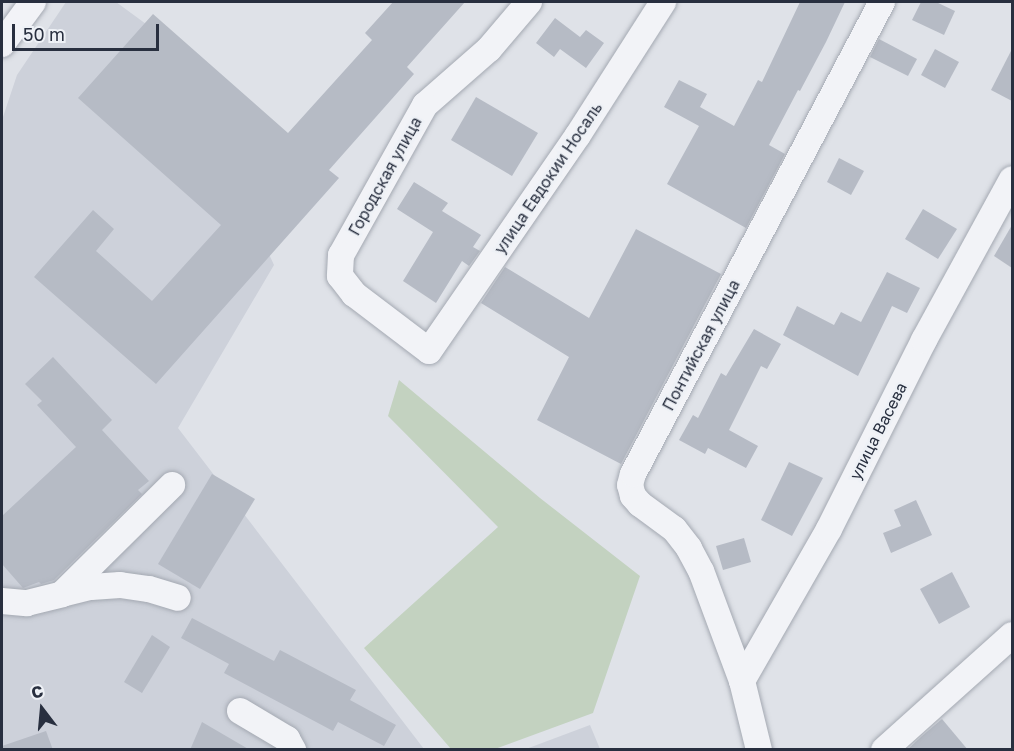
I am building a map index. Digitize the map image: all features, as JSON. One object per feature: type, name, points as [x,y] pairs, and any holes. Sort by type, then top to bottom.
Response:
[{"type":"street","points":[[2,45],[33,2]]},
{"type":"street","name":"Городская улица","points":[[429,351],[354,294],[340,276],[341,255],[425,105],[489,49],[529,2]]},
{"type":"street","name":"улица Евдокии Носаль","points":[[429,351],[578,135],[663,2]]},
{"type":"street","name":"Понтийская улица","points":[[742,681],[701,571],[689,548],[675,529],[640,504],[633,496],[630,485],[639,463],[882,2]]},
{"type":"street","name":"улица Васева","points":[[742,681],[829,529],[924,340],[1012,179]]},
{"type":"street","points":[[62,594],[172,484]]},
{"type":"street","points":[[2,601],[27,603],[91,587],[120,585],[150,589],[178,598]]},
{"type":"street","points":[[884,750],[1012,635]]},
{"type":"street","points":[[742,681],[759,750]]},
{"type":"street","points":[[240,711],[287,739],[293,750]]},
{"type":"shaded area","points":[[66,2],[116,2],[146,24],[199,102],[274,265],[178,428],[424,749],[2,750],[2,120],[17,75]]},
{"type":"shaded area","points":[[590,725],[600,749],[526,749]]},
{"type":"green space","points":[[399,380],[540,498],[640,576],[593,713],[495,749],[451,749],[364,648],[498,527],[388,416]]},
{"type":"building","points":[[393,2],[465,2],[407,67],[414,74],[329,170],[339,178],[156,384],[34,277],[93,210],[114,229],[96,251],[152,301],[221,225],[78,98],[153,14],[288,133],[372,40],[365,33]]},
{"type":"building","points":[[800,2],[845,2],[800,91],[798,90],[769,145],[785,154],[746,228],[667,184],[699,126],[664,107],[679,80],[707,94],[700,107],[734,126],[758,80],[762,82]]},
{"type":"building","points":[[921,2],[936,2],[955,11],[944,35],[912,20]]},
{"type":"building","points":[[555,18],[580,37],[586,30],[604,43],[586,68],[560,49],[554,57],[536,43]]},
{"type":"building","points":[[879,39],[917,59],[908,76],[870,57]]},
{"type":"building","points":[[935,49],[959,62],[945,88],[921,75]]},
{"type":"building","points":[[1012,49],[1012,101],[991,90]]},
{"type":"building","points":[[476,97],[538,133],[512,176],[451,140]]},
{"type":"building","points":[[839,158],[864,171],[851,195],[827,182]]},
{"type":"building","points":[[414,182],[448,203],[442,211],[481,235],[473,247],[480,251],[469,266],[462,261],[436,303],[403,281],[433,232],[397,209]]},
{"type":"building","points":[[923,209],[957,229],[938,259],[905,239]]},
{"type":"building","points":[[1012,225],[1012,268],[994,256]]},
{"type":"building","points":[[636,229],[721,274],[621,464],[537,420],[569,357],[481,303],[505,267],[589,318]]},
{"type":"building","points":[[887,272],[920,288],[907,313],[892,306],[858,376],[783,335],[797,306],[834,325],[841,312],[861,322]]},
{"type":"building","points":[[754,329],[781,344],[767,369],[761,366],[729,430],[758,446],[746,468],[708,448],[705,454],[679,440],[693,415],[698,418],[721,373],[726,376]]},
{"type":"building","points":[[53,357],[112,420],[102,430],[149,481],[138,490],[142,494],[54,580],[41,584],[39,582],[23,588],[2,564],[2,516],[76,447],[37,405],[42,401],[25,384]]},
{"type":"building","points":[[789,462],[823,478],[792,536],[761,520]]},
{"type":"building","points":[[212,474],[255,499],[200,589],[158,564]]},
{"type":"building","points":[[916,500],[932,535],[891,553],[883,533],[901,526],[894,510]]},
{"type":"building","points":[[744,538],[751,562],[723,570],[716,546]]},
{"type":"building","points":[[952,572],[970,607],[939,624],[920,589]]},
{"type":"building","points":[[192,618],[274,661],[280,650],[356,690],[350,700],[396,725],[384,746],[338,722],[333,731],[224,673],[229,664],[181,638]]},
{"type":"building","points":[[152,635],[170,647],[142,693],[124,682]]},
{"type":"building","points":[[942,719],[968,750],[907,750],[922,736]]},
{"type":"building","points":[[202,722],[250,750],[190,750]]},
{"type":"building","points":[[46,731],[53,750],[2,750],[2,746]]}]
